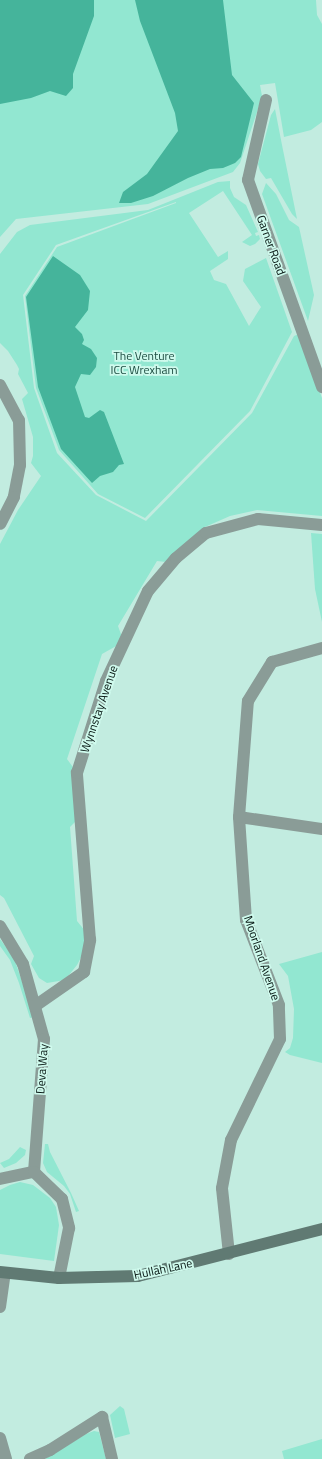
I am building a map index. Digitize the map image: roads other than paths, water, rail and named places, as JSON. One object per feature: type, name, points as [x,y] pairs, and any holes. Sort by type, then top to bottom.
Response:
[{"type":"street","name":"Garner Road","points":[[266,100],[248,180],[322,387]]},
{"type":"street","points":[[0,385],[19,420],[20,465],[14,497],[0,524]]},
{"type":"street","name":"Wynnstay Avenue","points":[[35,1006],[84,972],[90,940],[77,773],[106,681],[148,591],[176,558],[206,533],[258,518],[322,525]]},
{"type":"street","name":"Moorland Avenue","points":[[229,1254],[222,1188],[231,1140],[280,1039],[279,1005],[246,920],[239,817],[248,701],[272,662],[322,648]]},
{"type":"street","points":[[239,817],[322,829]]},
{"type":"street","name":"Deva Way","points":[[0,926],[23,964],[44,1039],[34,1172]]},
{"type":"street","points":[[0,1179],[34,1172],[62,1199],[69,1228],[59,1278]]},
{"type":"street","name":"Hullah Lane","points":[[2,1273],[59,1278],[138,1276],[229,1254],[322,1229]]},
{"type":"street","points":[[0,1307],[2,1273]]},
{"type":"street","points":[[30,1459],[50,1450],[102,1417],[112,1459]]},
{"type":"street","points":[[0,1438],[6,1459]]},
{"type":"park label","name":"The Venture ICC Wrexham","points":[[144,363]]}]
